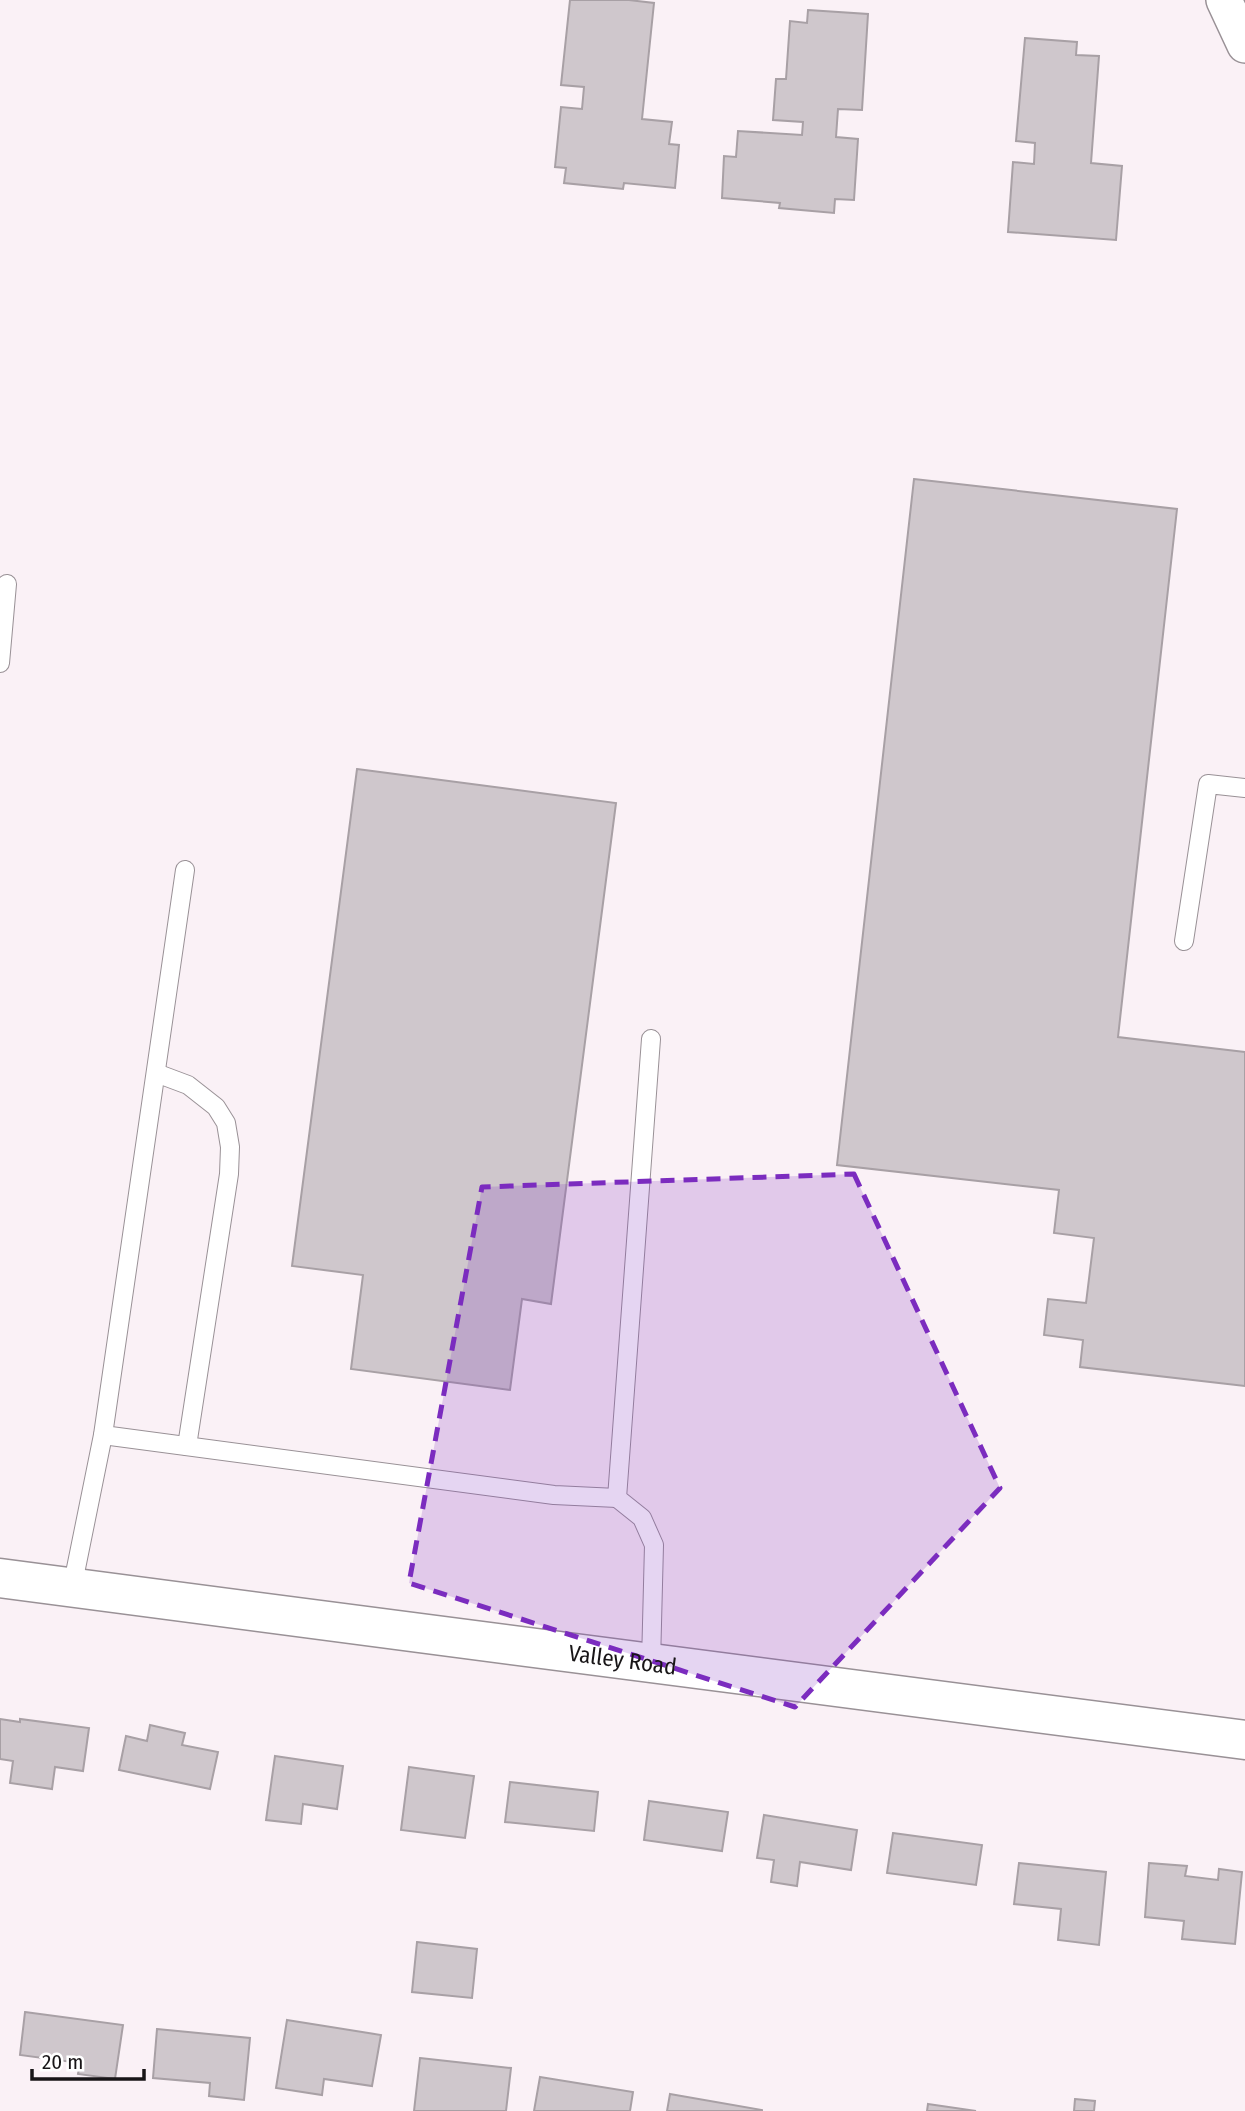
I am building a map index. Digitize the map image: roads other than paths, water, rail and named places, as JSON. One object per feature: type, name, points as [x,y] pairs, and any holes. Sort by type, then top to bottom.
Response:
[{"type":"street","points":[[1224,0],[1245,45]]},
{"type":"street","name":"Valley Road","points":[[0,1578],[1245,1740]]},
{"type":"lane","points":[[0,663],[7,584]]},
{"type":"lane","points":[[1184,941],[1208,784],[1245,788]]},
{"type":"lane","points":[[72,1588],[103,1435],[185,870]]},
{"type":"lane","points":[[617,1497],[651,1039]]},
{"type":"lane","points":[[156,1073],[188,1085],[216,1107],[226,1123],[230,1147],[229,1174],[187,1446]]},
{"type":"lane","points":[[103,1435],[554,1495],[617,1497],[642,1518],[654,1545],[651,1663]]}]
